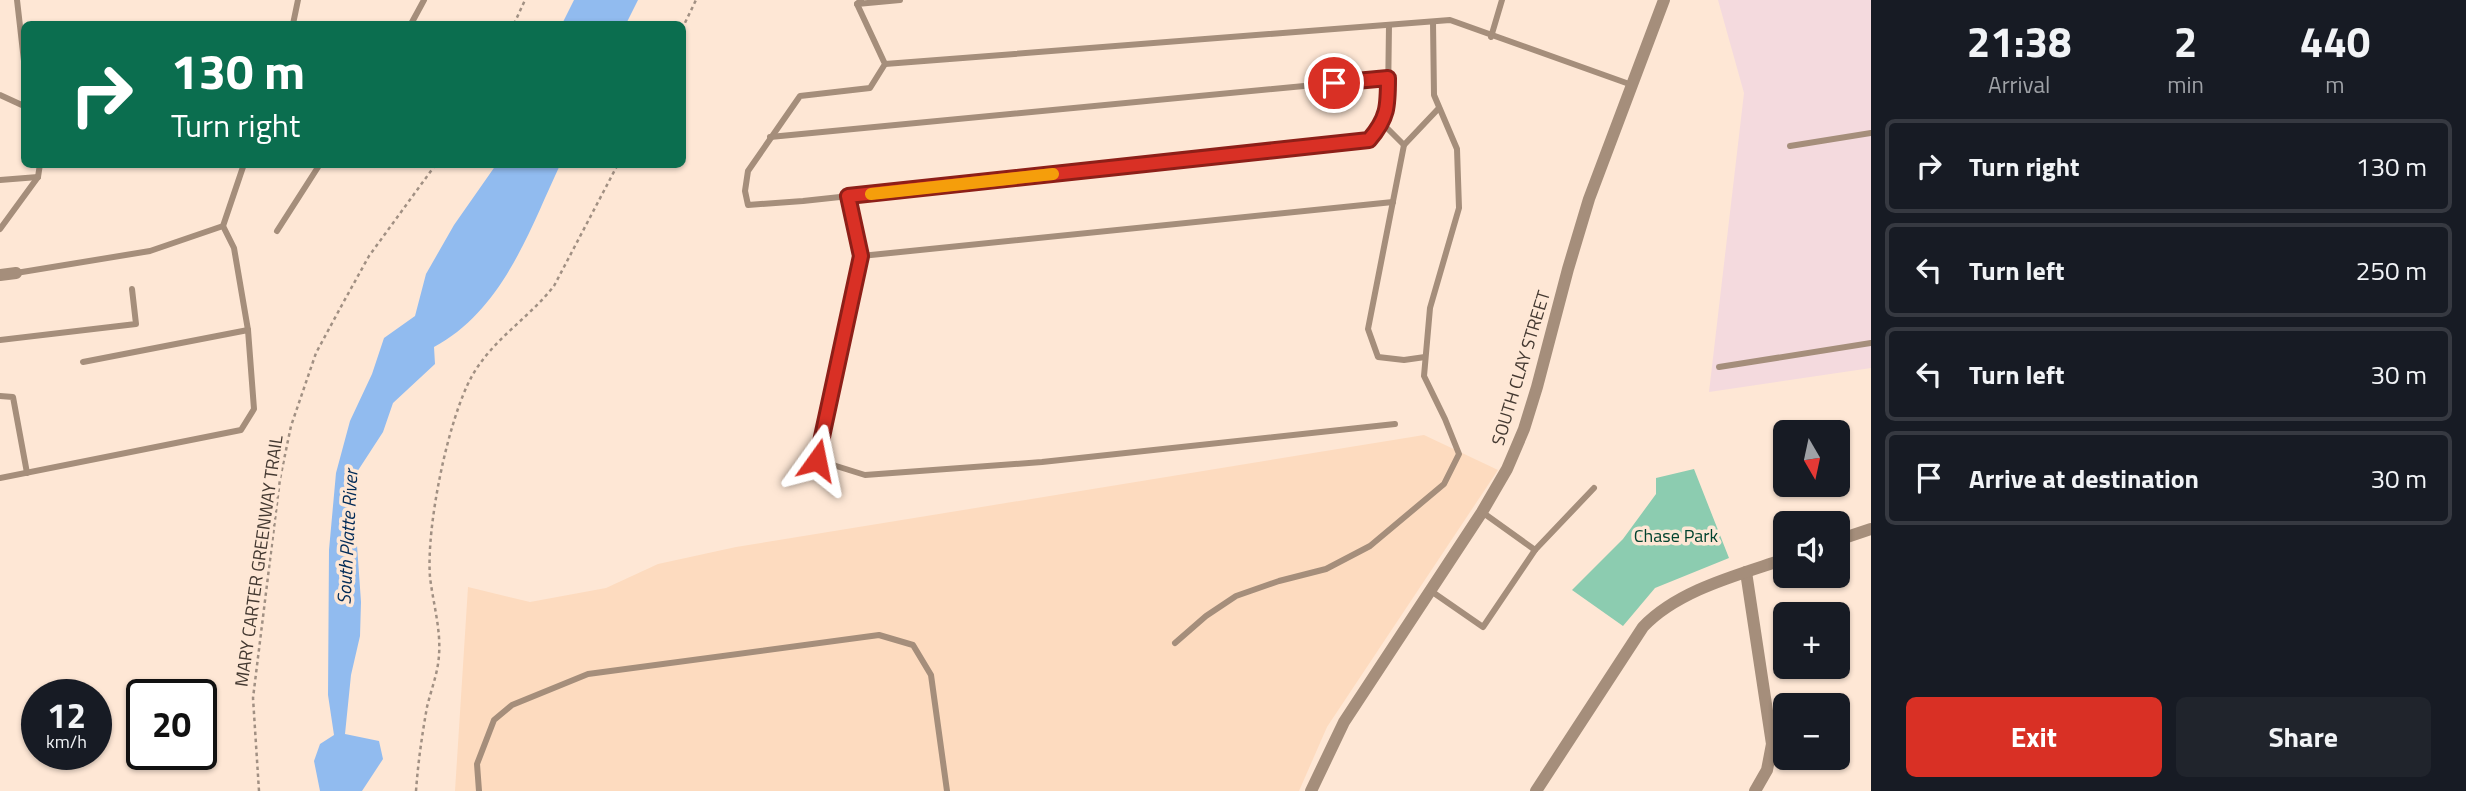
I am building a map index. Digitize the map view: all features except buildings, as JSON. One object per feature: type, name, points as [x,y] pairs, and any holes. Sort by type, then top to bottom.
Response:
[{"type":"street","name":"SOUTH CLAY STREET","points":[[1311,791],[1344,722],[1482,512],[1507,469],[1524,429],[1547,353],[1577,237],[1664,0]]},
{"type":"street","points":[[0,275],[16,273]]},
{"type":"street","points":[[1850,536],[1871,529]]},
{"type":"street","points":[[1536,791],[1653,615],[1685,596],[1773,563]]},
{"type":"street","points":[[1746,572],[1772,744],[1767,769],[1755,791]]},
{"type":"lane","points":[[18,0],[21,30]]},
{"type":"lane","points":[[294,21],[298,0]]},
{"type":"lane","points":[[413,21],[424,0]]},
{"type":"lane","points":[[884,64],[859,2],[900,0]]},
{"type":"lane","points":[[1491,37],[1502,0]]},
{"type":"lane","points":[[884,64],[1450,20],[1491,37],[1632,85]]},
{"type":"lane","points":[[1175,643],[1206,616],[1236,596],[1326,569],[1370,546],[1444,484],[1458,454],[1424,376],[1430,307],[1459,208],[1457,149],[1434,95],[1433,22]]},
{"type":"lane","points":[[884,64],[870,88],[800,96],[748,171],[745,191],[748,205],[1369,140],[1383,124],[1388,99],[1389,25]]},
{"type":"lane","points":[[771,136],[1388,78]]},
{"type":"lane","points":[[0,95],[21,105]]},
{"type":"lane","points":[[1426,357],[1404,360],[1378,357],[1368,329],[1404,145],[1439,108]]},
{"type":"lane","points":[[1383,124],[1404,145]]},
{"type":"lane","points":[[1790,146],[1871,133]]},
{"type":"lane","points":[[0,229],[38,177],[39,168]]},
{"type":"lane","points":[[0,478],[242,430],[254,409],[248,330],[233,248],[223,226],[243,168]]},
{"type":"lane","points":[[277,231],[317,168]]},
{"type":"lane","points":[[0,180],[38,177]]},
{"type":"lane","points":[[848,196],[861,256],[817,460],[865,475],[1042,462],[1395,424]]},
{"type":"lane","points":[[861,256],[1393,202]]},
{"type":"lane","points":[[16,273],[150,251],[223,226]]},
{"type":"lane","points":[[0,340],[136,324],[132,289]]},
{"type":"lane","points":[[83,362],[248,330]]},
{"type":"lane","points":[[1719,366],[1871,343]]},
{"type":"lane","points":[[0,396],[13,397],[27,473]]},
{"type":"lane","points":[[1431,591],[1483,627],[1535,550],[1594,488]]},
{"type":"lane","points":[[1482,512],[1535,550]]},
{"type":"lane","points":[[479,791],[477,764],[494,720],[512,705],[588,674],[879,635],[912,645],[931,675],[947,791]]},
{"type":"path","points":[[515,21],[525,0]]},
{"type":"path","points":[[686,21],[696,0]]},
{"type":"path","name":"MARY CARTER GREENWAY TRAIL","points":[[259,791],[253,698],[280,479],[291,426],[316,353],[343,303],[369,257],[433,168]]},
{"type":"path","points":[[416,791],[423,727],[440,654],[430,577],[431,545],[440,482],[454,419],[463,395],[484,358],[554,286],[616,168]]},
{"type":"shaded area","points":[[1718,0],[1871,0],[1871,368],[1709,392],[1744,93]]},
{"type":"shaded area","points":[[1424,435],[1498,470],[1327,727],[1299,791],[455,791],[468,587],[530,602],[606,588],[658,564],[736,547]]},
{"type":"green space","name":"Chase Park","points":[[1694,469],[1729,558],[1655,588],[1623,626],[1572,590],[1623,539],[1656,494],[1656,478]]},
{"type":"water","points":[[574,0],[638,0],[628,21],[564,21]]},
{"type":"water","name":"South Platte River","points":[[494,168],[559,168],[525,242],[496,291],[458,331],[434,347],[435,364],[393,403],[383,432],[357,472],[360,636],[351,675],[345,734],[379,741],[383,759],[362,791],[320,791],[314,761],[320,744],[334,735],[328,695],[329,550],[336,473],[350,421],[372,374],[384,338],[415,316],[426,274],[454,225]]},
{"type":"slow traffic","points":[[871,194],[1053,174]]},
{"type":"route","points":[[817,460],[861,256],[848,196],[1369,140],[1383,124],[1388,99],[1388,78],[1334,83]]}]
